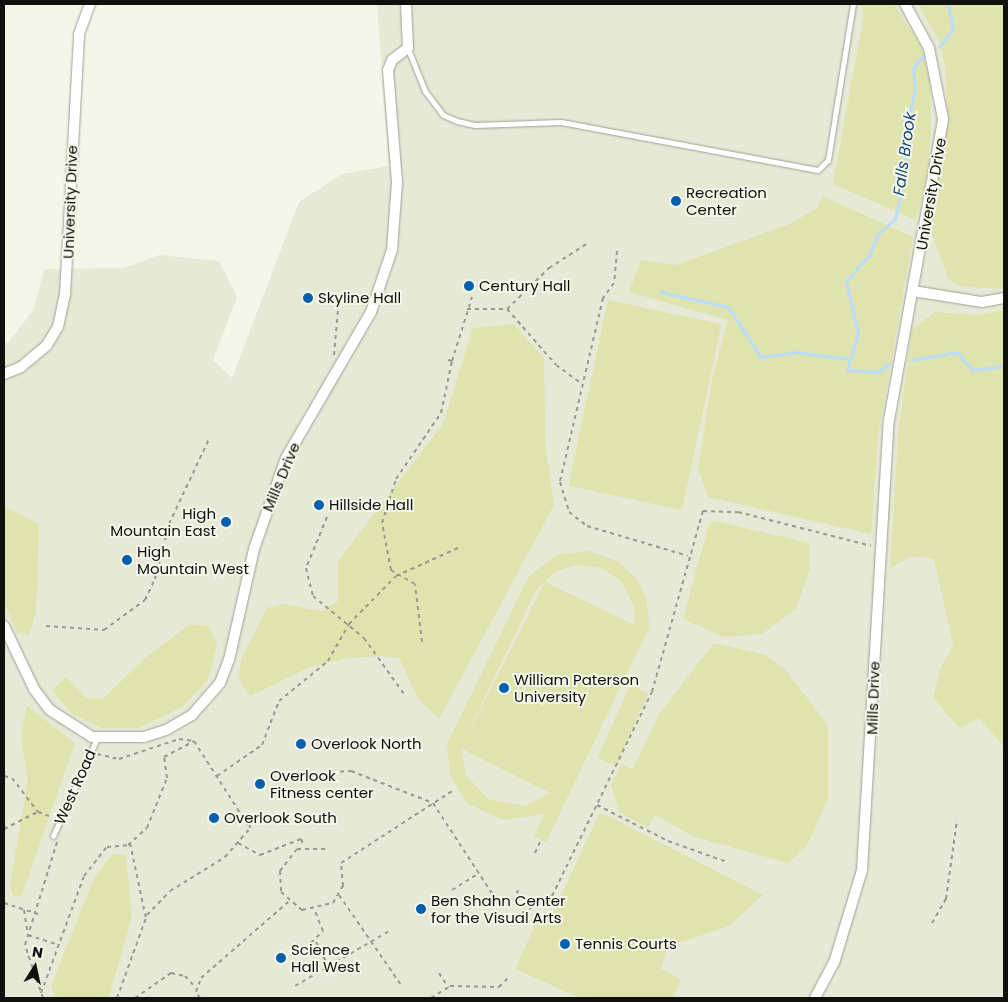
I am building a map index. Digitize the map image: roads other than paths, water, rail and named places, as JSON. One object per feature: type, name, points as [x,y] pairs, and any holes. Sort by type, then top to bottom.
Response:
[{"type":"street","name":"University Drive","points":[[4,374],[22,368],[47,345],[60,319],[66,295],[79,34],[90,4]]},
{"type":"street","points":[[406,4],[408,48]]},
{"type":"street","name":"University Drive","points":[[894,390],[943,119],[929,48],[905,4]]},
{"type":"street","name":"Mills Drive","points":[[97,738],[144,737],[166,730],[192,715],[220,683],[272,495],[286,458],[371,312],[392,250],[397,182],[388,70],[392,60],[408,48]]},
{"type":"street","points":[[913,291],[982,302],[1004,298]]},
{"type":"street","name":"Mills Drive","points":[[816,998],[834,963],[862,870],[878,546],[894,390]]},
{"type":"street","points":[[4,626],[34,690],[50,710],[97,738]]},
{"type":"lane","points":[[408,48],[425,92],[444,114],[457,121],[475,125],[561,122],[818,170],[828,160],[853,4]]},
{"type":"lane","name":"West Road","points":[[53,836],[97,738]]},
{"type":"waterway","name":"Falls Brook","points":[[939,47],[953,29],[948,4]]},
{"type":"waterway","name":"Falls Brook","points":[[889,364],[878,372],[847,370],[858,333],[846,281],[870,254],[877,235],[895,219],[906,170],[903,146],[915,88],[913,68],[924,55]]},
{"type":"waterway","points":[[660,292],[728,307],[761,357],[796,352],[850,359]]},
{"type":"waterway","name":"Falls Brook","points":[[912,360],[957,352],[972,370],[1004,366]]},
{"type":"place","name":"Recreation Center","points":[[676,201]]},
{"type":"place","name":"Century Hall","points":[[469,286]]},
{"type":"place","name":"Skyline Hall","points":[[308,298]]},
{"type":"place","name":"Hillside Hall","points":[[319,505]]},
{"type":"place","name":"High Mountain East","points":[[226,522]]},
{"type":"place","name":"High Mountain West","points":[[127,560]]},
{"type":"place","name":"William Paterson University","points":[[504,688]]},
{"type":"place","name":"Overlook North","points":[[301,744]]},
{"type":"place","name":"Overlook Fitness center","points":[[260,784]]},
{"type":"place","name":"Overlook South","points":[[214,818]]},
{"type":"place","name":"Ben Shahn Center for the Visual Arts","points":[[421,909]]},
{"type":"place","name":"Tennis Courts","points":[[565,944]]},
{"type":"place","name":"Science Hall West","points":[[281,958]]}]
